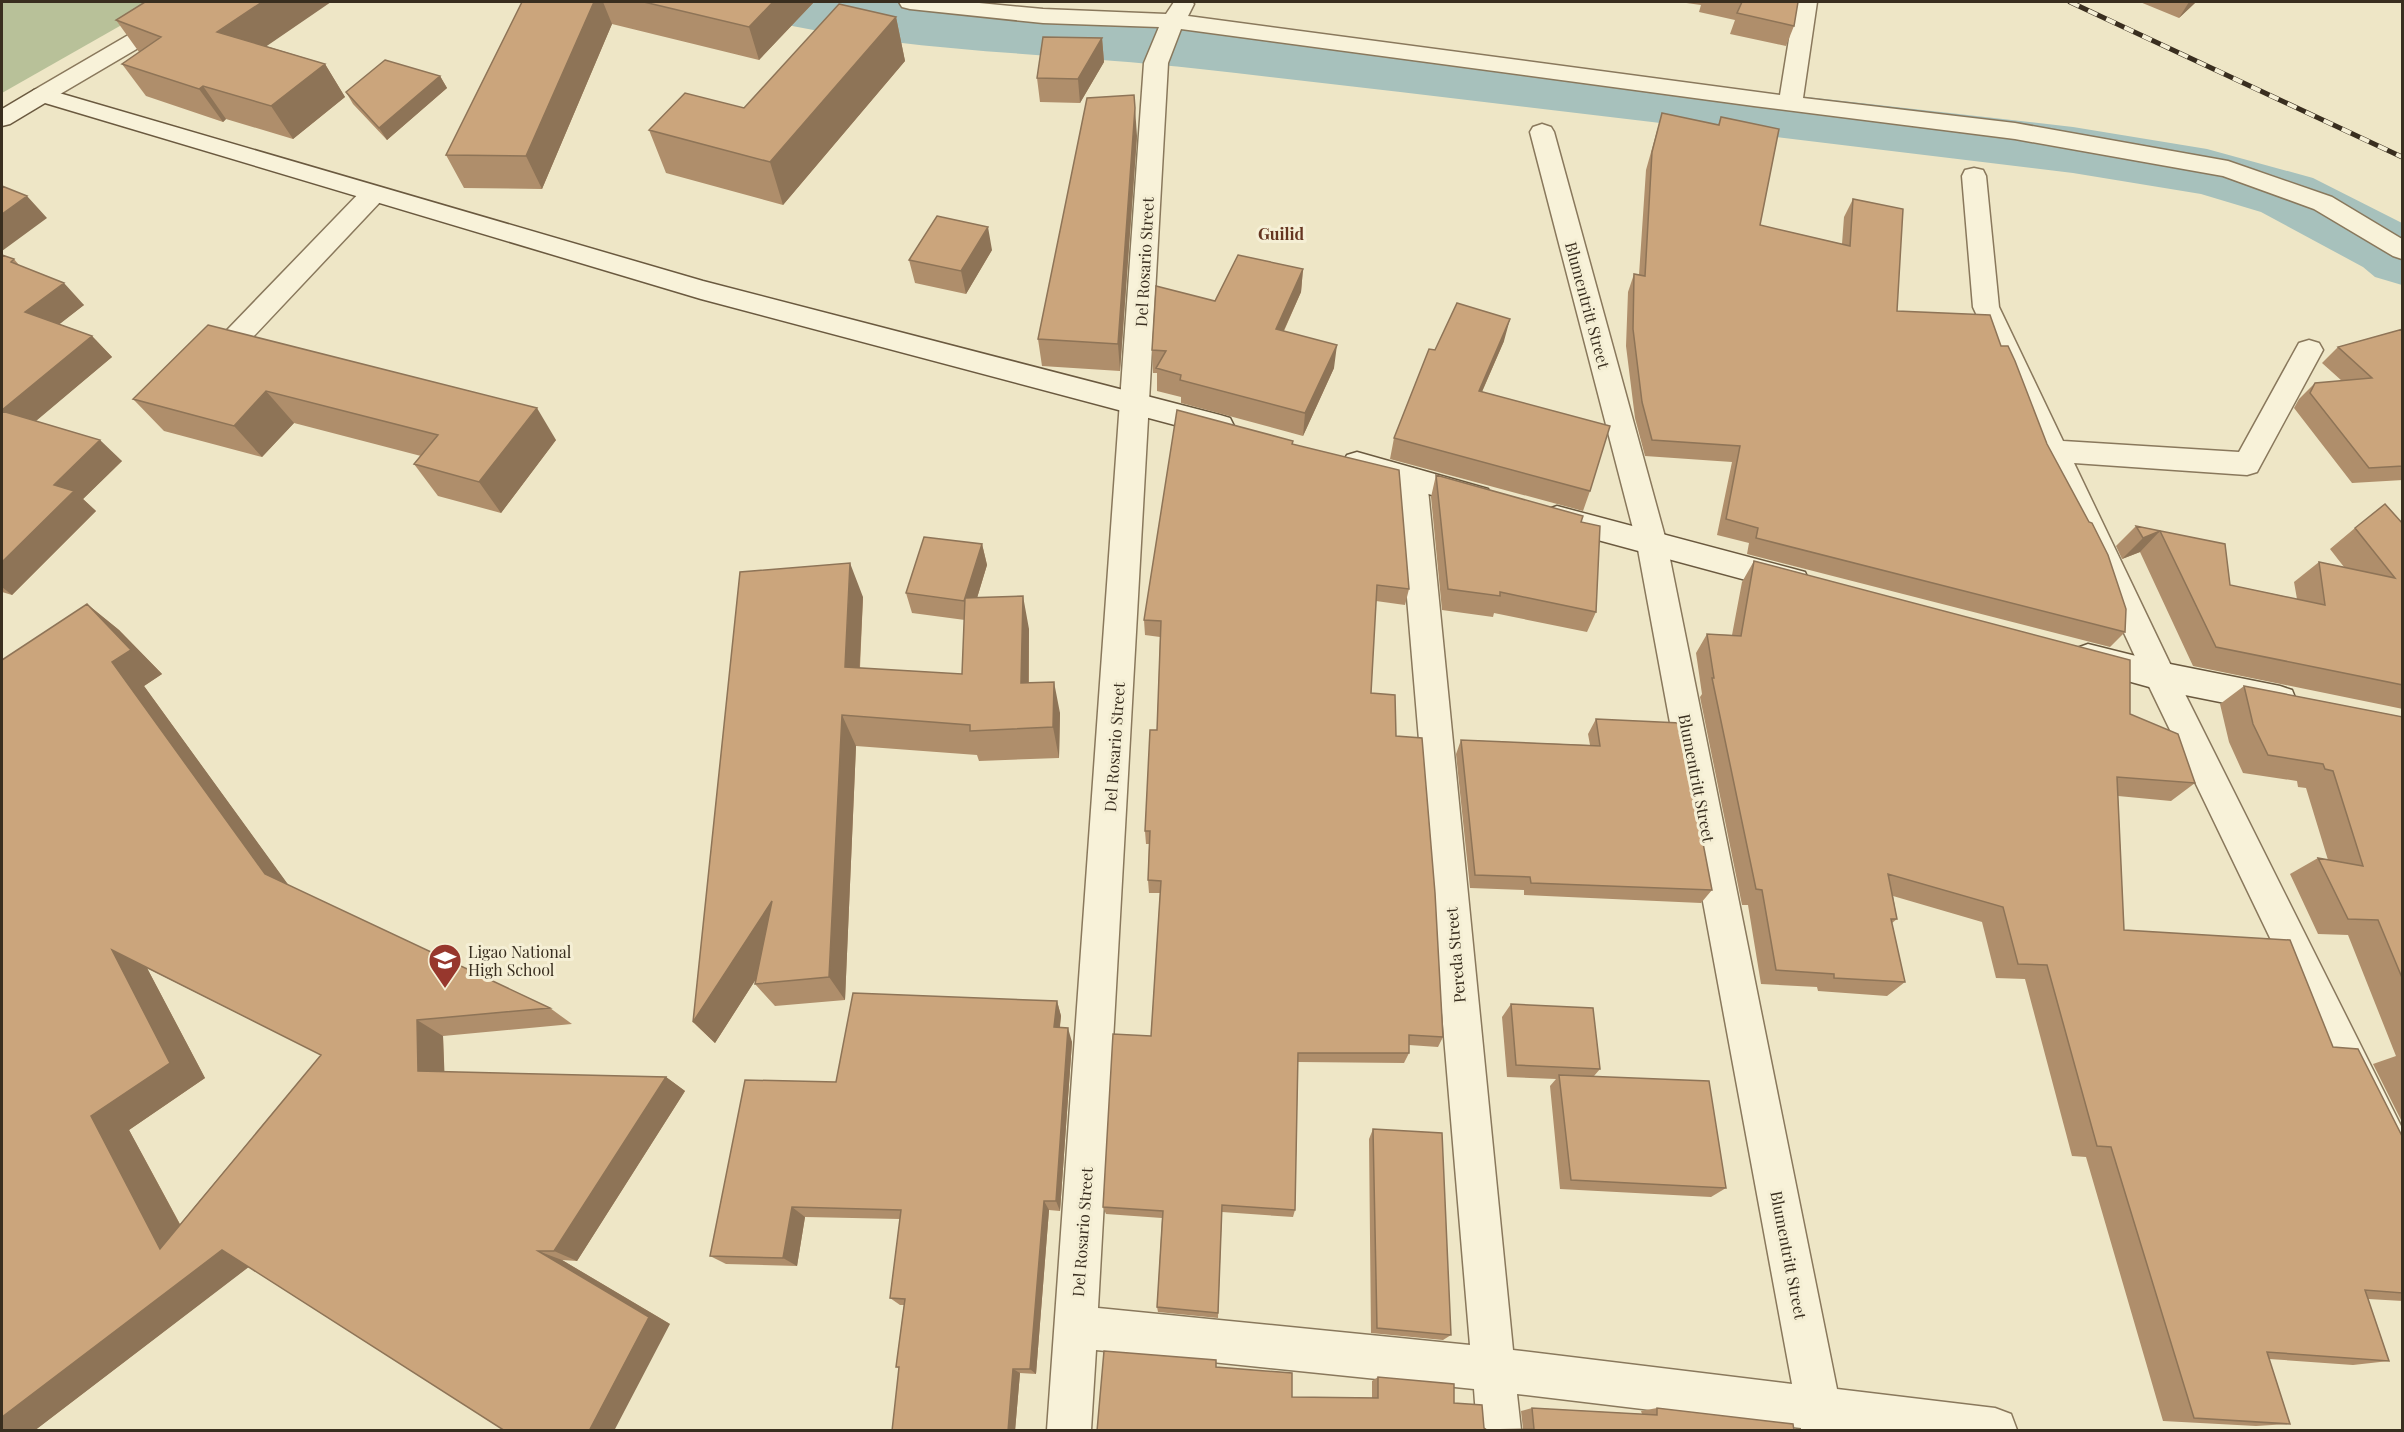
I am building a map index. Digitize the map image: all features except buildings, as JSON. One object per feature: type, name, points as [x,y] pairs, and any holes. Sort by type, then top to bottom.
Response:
[{"type":"street","points":[[2,120],[200,2]]},
{"type":"street","points":[[910,2],[1043,16],[1176,17],[1790,103],[2015,130],[2228,169],[2323,203],[2403,250]]},
{"type":"street","points":[[1790,103],[1806,2]]},
{"type":"street","name":"Del Rosario Street","points":[[1069,1431],[1156,63],[1176,17]]},
{"type":"street","points":[[42,95],[701,290],[1240,431]]},
{"type":"street","name":"Blumentritt Street","points":[[1542,132],[1652,544],[1821,1419]]},
{"type":"street","points":[[1974,176],[1986,307],[2160,676],[2403,1169]]},
{"type":"street","points":[[204,371],[373,194]]},
{"type":"street","points":[[2054,452],[2247,464],[2309,350]]},
{"type":"street","points":[[1332,456],[1825,589]]},
{"type":"street","name":"Pereda Street","points":[[1412,479],[1499,1431]]},
{"type":"street","points":[[2067,652],[2160,676],[2310,706]]},
{"type":"street","points":[[1076,1327],[1492,1369],[1821,1419],[1995,1431]]},
{"type":"green space","points":[[2,2],[162,2],[2,93]]},
{"type":"waterway","points":[[771,2],[863,17],[977,31],[1196,48],[2073,150],[2207,172],[2287,195],[2390,249],[2402,259]]},
{"type":"railway","points":[[2070,2],[2402,157]]},
{"type":"place","name":"Ligao National High School","points":[[445,989]]},
{"type":"district","name":"Guilid","points":[[1281,233]]}]
